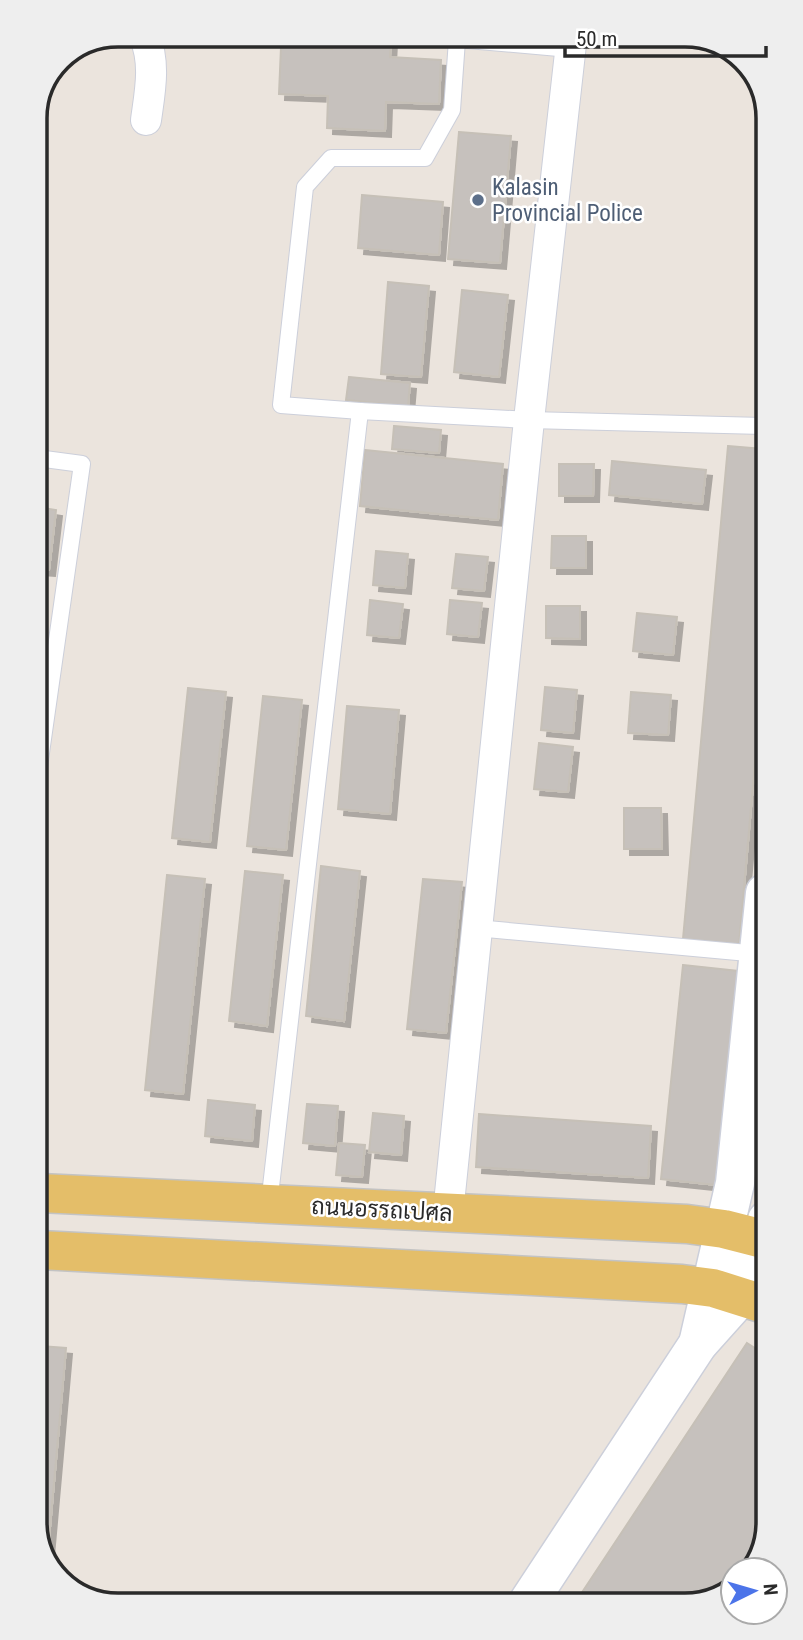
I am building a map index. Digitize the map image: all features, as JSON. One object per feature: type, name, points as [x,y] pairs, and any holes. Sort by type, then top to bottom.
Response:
[{"type":"main road","points":[[740,1296],[724,1229],[735,1183],[756,991]]},
{"type":"main road","name":"ถนนอรรถเปศล","points":[[47,1193],[687,1224],[756,1232]]},
{"type":"main road","points":[[47,1250],[740,1296]]},
{"type":"main road","points":[[534,1593],[698,1344],[740,1296],[756,1256]]},
{"type":"street","points":[[146,47],[152,76],[146,120]]},
{"type":"street","points":[[448,1213],[529,420],[570,47]]},
{"type":"lane","points":[[456,47],[452,110],[425,158],[331,158],[305,187],[281,405],[529,420],[756,426]]},
{"type":"lane","points":[[269,1204],[360,411]]},
{"type":"lane","points":[[47,459],[82,464],[47,711]]},
{"type":"lane","points":[[476,928],[756,954]]},
{"type":"building","points":[[281,47],[391,47],[390,57],[441,60],[439,104],[386,102],[385,131],[327,128],[328,96],[279,94]]},
{"type":"building","points":[[459,132],[511,136],[500,263],[448,259]]},
{"type":"building","points":[[362,195],[443,202],[439,255],[358,248]]},
{"type":"building","points":[[388,282],[429,286],[421,377],[381,374]]},
{"type":"building","points":[[462,290],[508,295],[499,377],[454,372]]},
{"type":"building","points":[[349,377],[410,383],[408,406],[346,400]]},
{"type":"building","points":[[394,426],[441,430],[439,453],[392,449]]},
{"type":"building","points":[[728,446],[756,448],[756,751],[739,944],[683,939]]},
{"type":"building","points":[[365,450],[503,464],[498,520],[360,506]]},
{"type":"building","points":[[612,461],[706,470],[702,504],[609,495]]},
{"type":"building","points":[[559,464],[594,464],[593,496],[559,496]]},
{"type":"building","points":[[47,509],[56,510],[47,570]]},
{"type":"building","points":[[552,536],[586,536],[586,568],[551,568]]},
{"type":"building","points":[[376,551],[408,554],[405,588],[373,585]]},
{"type":"building","points":[[456,554],[488,557],[484,591],[452,588]]},
{"type":"building","points":[[370,600],[403,604],[399,638],[367,635]]},
{"type":"building","points":[[450,600],[482,603],[478,637],[447,634]]},
{"type":"building","points":[[546,606],[580,606],[580,639],[546,638]]},
{"type":"building","points":[[637,613],[677,617],[673,655],[633,651]]},
{"type":"building","points":[[545,687],[577,690],[573,733],[541,730]]},
{"type":"building","points":[[188,688],[226,692],[210,842],[172,838]]},
{"type":"building","points":[[631,692],[671,695],[668,735],[628,733]]},
{"type":"building","points":[[263,696],[302,700],[286,850],[247,846]]},
{"type":"building","points":[[347,706],[399,710],[390,814],[338,809]]},
{"type":"building","points":[[539,743],[573,747],[568,792],[534,789]]},
{"type":"building","points":[[624,808],[661,808],[662,849],[624,849]]},
{"type":"building","points":[[321,866],[360,871],[344,1021],[306,1016]]},
{"type":"building","points":[[245,871],[283,875],[267,1026],[229,1021]]},
{"type":"building","points":[[167,875],[205,879],[183,1094],[145,1090]]},
{"type":"building","points":[[423,879],[462,882],[446,1033],[407,1029]]},
{"type":"building","points":[[683,965],[738,971],[716,1185],[661,1179]]},
{"type":"building","points":[[208,1100],[255,1105],[252,1141],[205,1136]]},
{"type":"building","points":[[307,1104],[338,1106],[335,1146],[303,1143]]},
{"type":"building","points":[[373,1113],[404,1116],[401,1155],[369,1152]]},
{"type":"building","points":[[479,1114],[651,1126],[648,1178],[476,1167]]},
{"type":"building","points":[[339,1143],[365,1145],[362,1177],[336,1175]]},
{"type":"building","points":[[747,1343],[756,1349],[756,1522],[753,1540],[746,1556],[719,1556],[719,1584],[685,1593],[582,1593]]},
{"type":"building","points":[[47,1347],[66,1348],[49,1537]]},
{"type":"place","name":"Kalasin Provincial Police","points":[[478,200]]}]
